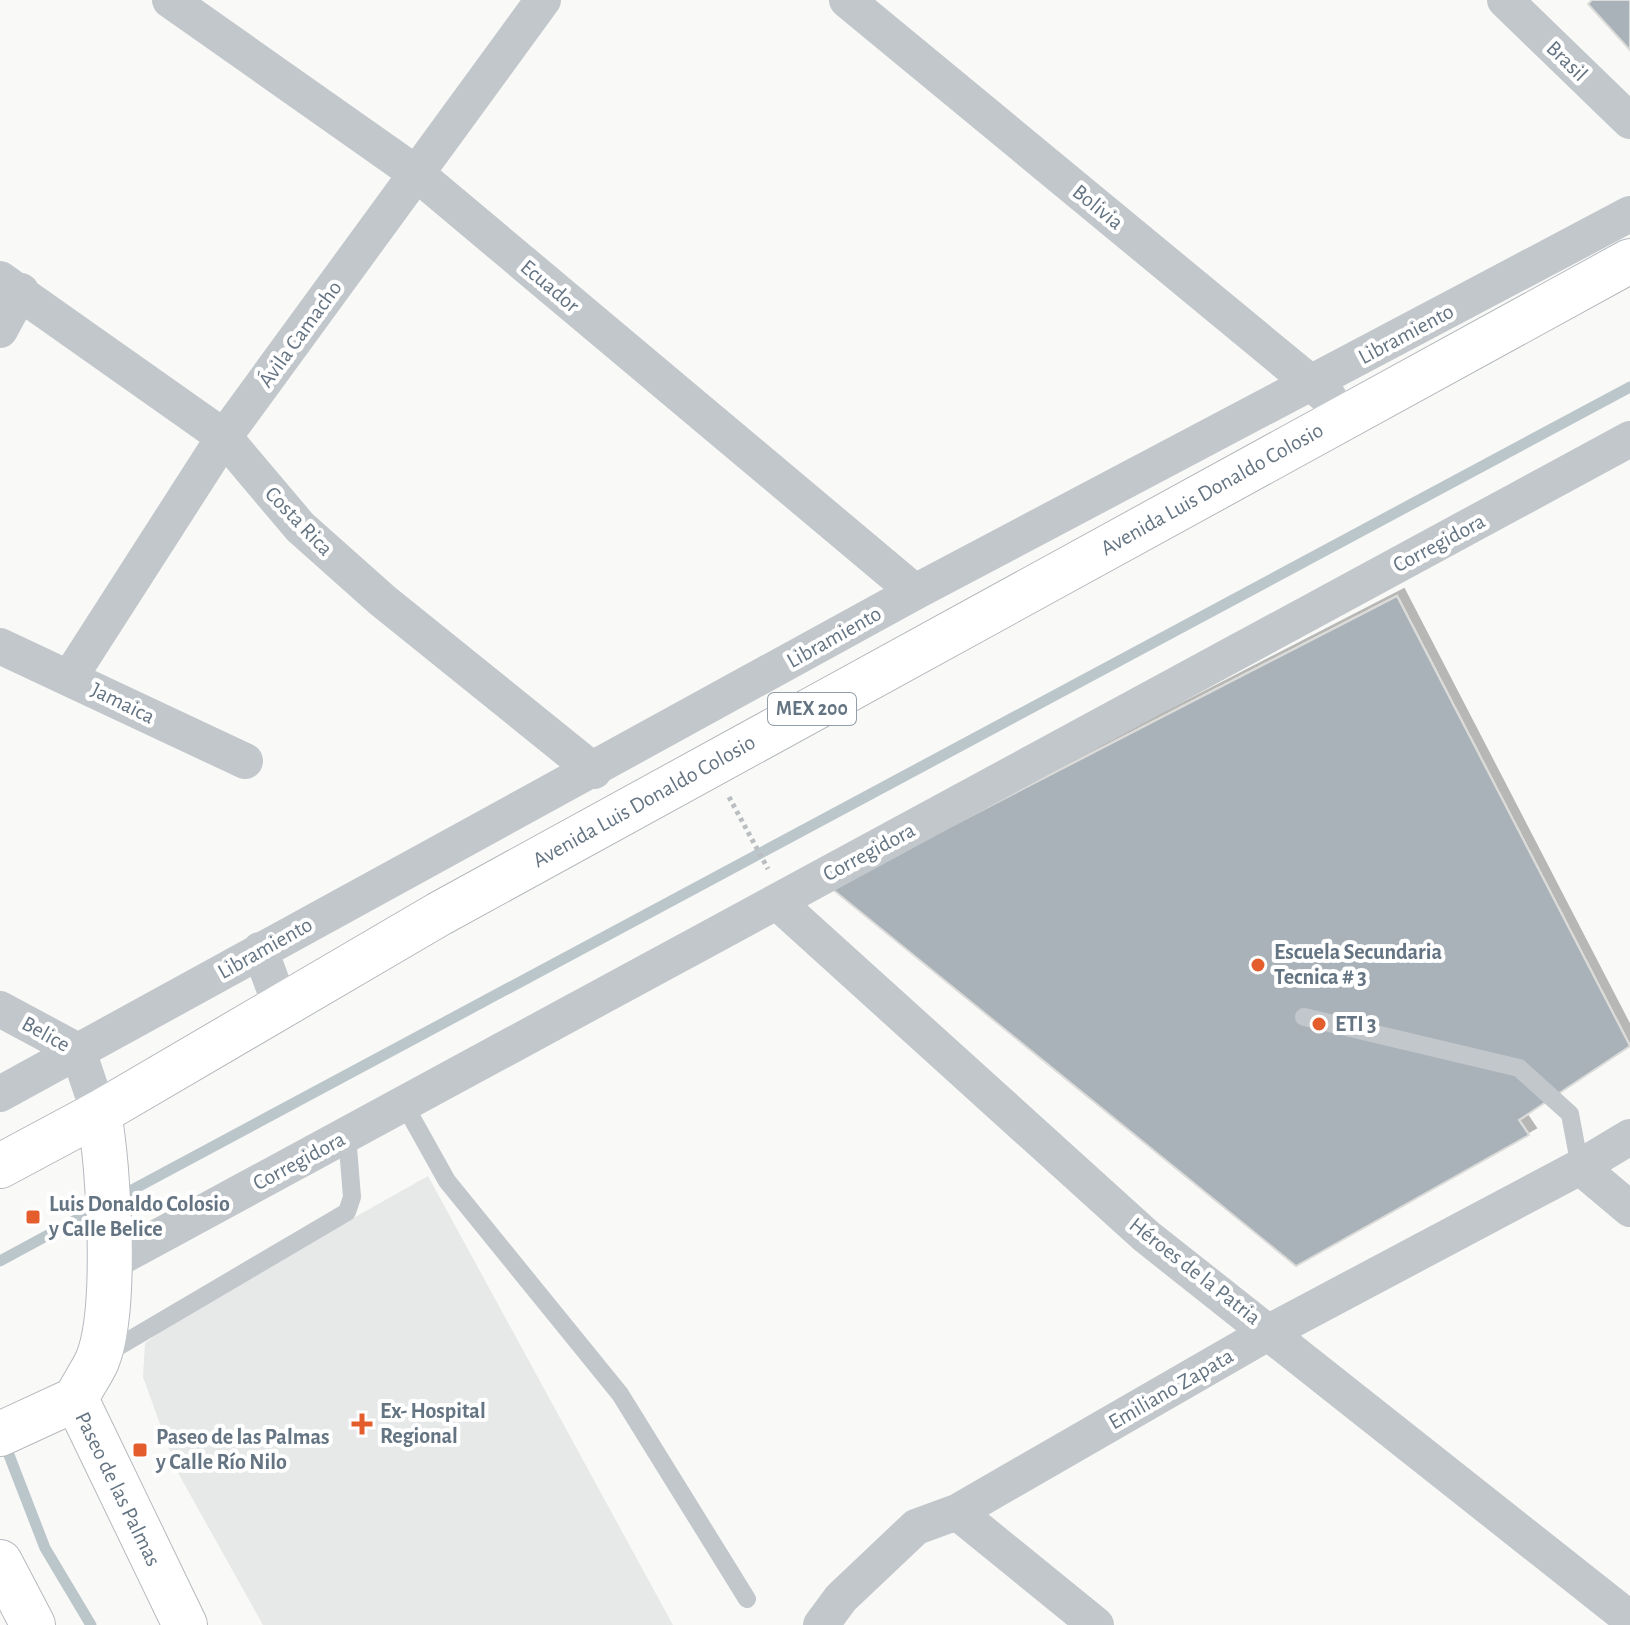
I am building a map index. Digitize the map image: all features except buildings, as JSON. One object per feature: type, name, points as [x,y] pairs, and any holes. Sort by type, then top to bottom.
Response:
[{"type":"main road","name":"Avenida Luis Donaldo Colosio","points":[[0,1166],[102,1132],[281,1007],[439,914],[1630,261]]},
{"type":"main road","name":"Paseo de las Palmas","points":[[102,1132],[108,1247],[98,1358],[76,1399],[185,1625]]},
{"type":"main road","points":[[7,1430],[76,1399]]},
{"type":"main road","points":[[0,1562],[21,1621]]},
{"type":"street","name":"Ecuador","points":[[170,0],[417,174],[915,592]]},
{"type":"street","name":"Ávila Camacho","points":[[70,677],[224,437],[543,0]]},
{"type":"street","name":"Brasil","points":[[1505,0],[1630,121]]},
{"type":"street","name":"Bolivia","points":[[864,5],[1348,414]]},
{"type":"street","name":"Libramiento","points":[[0,1094],[594,771],[915,592],[1630,214]]},
{"type":"street","name":"Costa Rica","points":[[10,285],[224,437],[300,527],[382,600],[594,771]]},
{"type":"street","points":[[0,330],[10,285]]},
{"type":"street","name":"Corregidora","points":[[108,1247],[347,1135],[774,888],[1630,439]]},
{"type":"street","name":"Jamaica","points":[[0,646],[245,761]]},
{"type":"street","points":[[410,869],[439,914]]},
{"type":"street","name":"Héroes de la Patria","points":[[774,888],[1146,1236],[1271,1331],[1630,1619]]},
{"type":"street","points":[[260,950],[281,1007]]},
{"type":"street","name":"Belice","points":[[0,1009],[78,1051],[102,1132]]},
{"type":"street","name":"Emiliano Zapata","points":[[821,1625],[841,1598],[916,1527],[957,1512],[1271,1331],[1580,1167],[1630,1137]]},
{"type":"street","points":[[1580,1167],[1630,1209]]},
{"type":"street","points":[[957,1512],[1096,1625]]},
{"type":"lane","points":[[1304,1017],[1519,1068],[1570,1114],[1580,1167]]},
{"type":"lane","points":[[404,1104],[447,1181],[620,1394],[747,1599]]},
{"type":"lane","points":[[98,1358],[347,1212],[352,1197],[347,1135]]},
{"type":"path","points":[[739,814],[774,888]]},
{"type":"shaded area","name":"Ex- Hospital Regional","points":[[428,1176],[673,1625],[263,1625],[177,1471],[143,1377],[145,1343],[197,1306]]},
{"type":"waterway","points":[[117,1198],[1630,387]]},
{"type":"waterway","points":[[0,1261],[98,1208]]},
{"type":"waterway","points":[[4,1442],[45,1548],[91,1625]]},
{"type":"place","name":"Escuela Secundaria Tecnica # 3","points":[[1258,965]]},
{"type":"place","name":"ETI 3","points":[[1319,1024]]},
{"type":"place","name":"Luis Donaldo Colosio y Calle Belice","points":[[33,1217]]},
{"type":"place","name":"Ex- Hospital Regional","points":[[362,1424]]},
{"type":"place","name":"Paseo de las Palmas y Calle Río Nilo","points":[[140,1450]]}]
